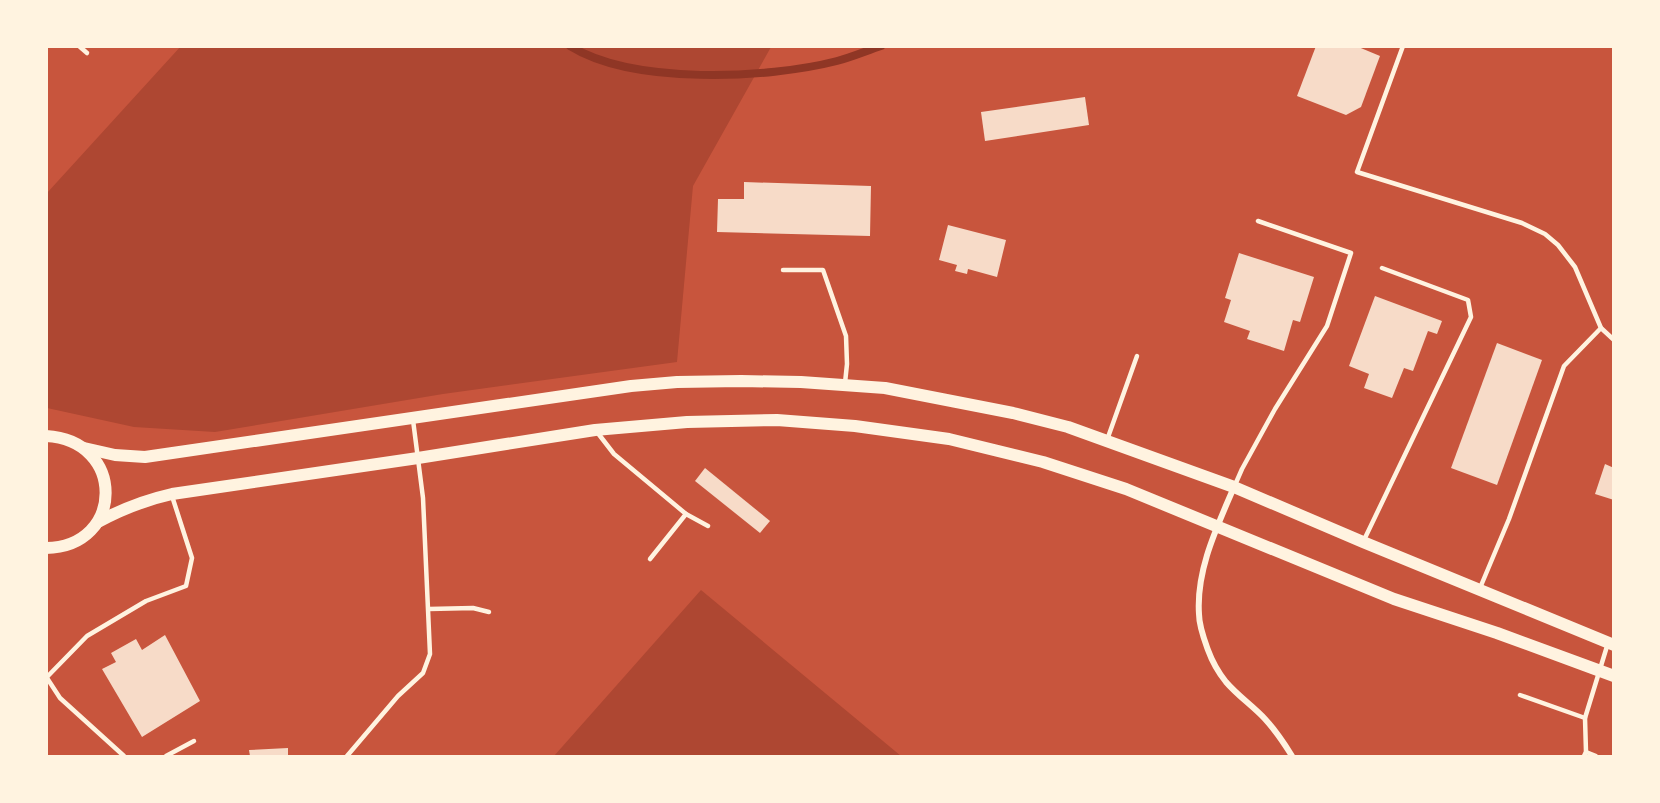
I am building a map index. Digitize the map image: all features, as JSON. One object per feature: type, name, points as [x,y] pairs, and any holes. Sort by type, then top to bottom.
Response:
[{"type":"main road","points":[[84,448],[115,455],[146,457],[631,386],[677,382],[801,382],[885,388],[1013,413],[1107,440],[1234,487],[1611,644]]},
{"type":"main road","points":[[46,548],[59,548],[74,543],[98,522],[126,507],[172,494],[595,429],[687,422],[777,420],[855,426],[949,439],[1043,462],[1126,489],[1394,598],[1614,676]]},
{"type":"main road","points":[[46,436],[59,436],[73,440],[96,460],[103,475],[106,491],[104,507],[98,522]]},
{"type":"street","points":[[1234,487],[1202,573],[1199,616],[1212,659],[1224,679],[1240,698],[1264,718],[1281,737],[1292,756]]},
{"type":"lane","points":[[79,46],[87,53]]},
{"type":"lane","points":[[1403,46],[1357,172],[1522,223],[1545,234],[1558,245],[1575,267],[1601,328],[1614,340]]},
{"type":"lane","points":[[1234,487],[1275,409],[1327,326],[1351,253],[1258,221]]},
{"type":"lane","points":[[1363,542],[1471,317],[1468,300],[1382,268]]},
{"type":"lane","points":[[783,270],[823,270],[846,336],[845,385]]},
{"type":"lane","points":[[1479,590],[1509,519],[1564,366],[1601,328]]},
{"type":"lane","points":[[1107,440],[1137,356]]},
{"type":"lane","points":[[347,756],[398,696],[423,673],[430,654],[423,498],[412,417]]},
{"type":"lane","points":[[595,429],[614,454],[686,514],[708,526]]},
{"type":"lane","points":[[124,756],[60,698],[47,678],[87,636],[146,601],[186,586],[192,558],[172,494]]},
{"type":"lane","points":[[650,558],[686,514]]},
{"type":"lane","points":[[429,609],[474,608],[489,612]]},
{"type":"lane","points":[[1596,756],[1585,754],[1585,718],[1599,670],[1611,644]]},
{"type":"lane","points":[[1520,695],[1585,718]]},
{"type":"lane","points":[[166,756],[194,741]]},
{"type":"shaded area","points":[[181,46],[771,47],[693,186],[677,362],[443,394],[215,432],[134,427],[47,408],[47,193]]},
{"type":"shaded area","points":[[701,590],[901,756],[554,756]]},
{"type":"building","points":[[1316,46],[1356,46],[1380,56],[1361,107],[1346,115],[1297,96]]},
{"type":"building","points":[[1085,97],[1089,125],[985,141],[981,112]]},
{"type":"building","points":[[744,182],[871,186],[870,236],[717,232],[718,199],[744,199]]},
{"type":"building","points":[[948,225],[1006,240],[997,277],[968,269],[967,274],[955,271],[957,265],[939,260]]},
{"type":"building","points":[[1239,253],[1314,277],[1300,322],[1293,320],[1284,351],[1247,339],[1250,331],[1224,322],[1231,300],[1225,298]]},
{"type":"building","points":[[1375,296],[1442,321],[1437,334],[1428,331],[1413,371],[1404,368],[1392,398],[1364,388],[1369,374],[1349,366]]},
{"type":"building","points":[[1497,343],[1542,360],[1497,485],[1451,468]]},
{"type":"building","points":[[1605,464],[1614,468],[1614,500],[1595,494]]},
{"type":"building","points":[[705,468],[770,521],[760,533],[695,481]]},
{"type":"building","points":[[165,635],[200,701],[142,737],[102,669],[116,662],[111,653],[136,639],[142,650]]},
{"type":"building","points":[[288,748],[288,756],[250,756],[249,750]]},
{"type":"waterway","points":[[570,46],[597,59],[628,67],[664,73],[701,75],[775,72],[808,67],[843,59],[881,46]]}]
